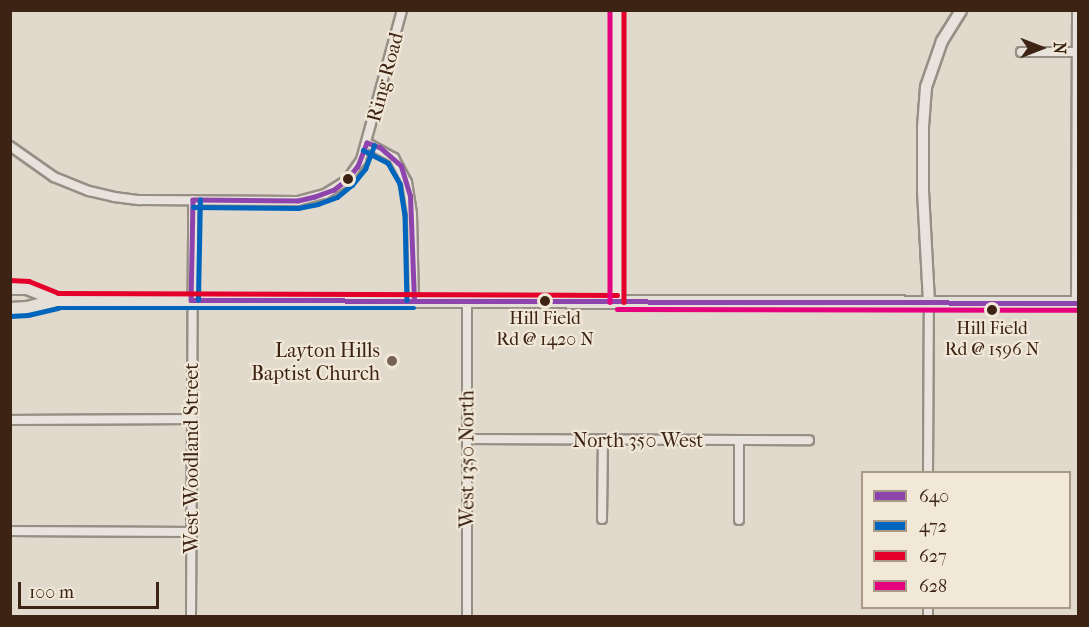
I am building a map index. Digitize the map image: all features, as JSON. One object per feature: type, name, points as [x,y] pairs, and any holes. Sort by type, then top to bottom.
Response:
[{"type":"main road","points":[[10,288],[27,288],[57,300]]},
{"type":"main road","points":[[10,309],[27,308],[57,300],[1077,303]]},
{"type":"street","name":"Ring Road","points":[[10,146],[47,173],[89,191],[133,200],[298,201],[315,197],[334,190],[347,180],[358,166],[367,143],[402,10]]},
{"type":"street","points":[[617,10],[617,302]]},
{"type":"street","points":[[928,471],[929,302],[923,191],[923,127],[926,87],[942,41],[961,10]]},
{"type":"street","points":[[1077,10],[1077,303]]},
{"type":"street","points":[[1021,52],[1078,52]]},
{"type":"street","name":"Ring Road","points":[[367,143],[394,159],[407,182],[412,214],[414,300]]},
{"type":"street","name":"West Woodland Street","points":[[191,616],[193,200]]},
{"type":"street","name":"West 1350 North","points":[[467,301],[467,616]]},
{"type":"street","points":[[10,420],[192,419]]},
{"type":"street","name":"North 350 West","points":[[468,439],[809,440]]},
{"type":"street","points":[[739,520],[740,440]]},
{"type":"street","points":[[602,519],[603,441]]},
{"type":"street","points":[[10,531],[191,532]]},
{"type":"transit line","name":"628","points":[[610,10],[610,302]]},
{"type":"transit line","name":"627","points":[[624,10],[624,302]]},
{"type":"transit line","name":"640","points":[[414,300],[410,196],[401,166],[380,148],[367,143],[358,166],[347,180],[334,190],[315,197],[298,201],[193,200],[191,300],[1078,303]]},
{"type":"transit line","name":"472","points":[[193,207],[298,208],[318,204],[337,197],[352,185],[365,169],[374,146]]},
{"type":"transit line","name":"472","points":[[363,150],[388,163],[400,184],[405,215],[407,300]]},
{"type":"transit line","name":"472","points":[[198,300],[200,200]]},
{"type":"transit line","name":"627","points":[[10,280],[29,281],[58,293],[617,295]]},
{"type":"transit line","name":"472","points":[[10,316],[28,315],[58,308],[414,308]]},
{"type":"transit line","name":"628","points":[[617,309],[1078,310]]},
{"type":"place","name":"Hill Field Rd @ 1420 N","points":[[545,301]]},
{"type":"place","name":"Hill Field Rd @ 1596 N","points":[[992,310]]},
{"type":"place","name":"Layton Hills Baptist Church","points":[[392,361]]}]
